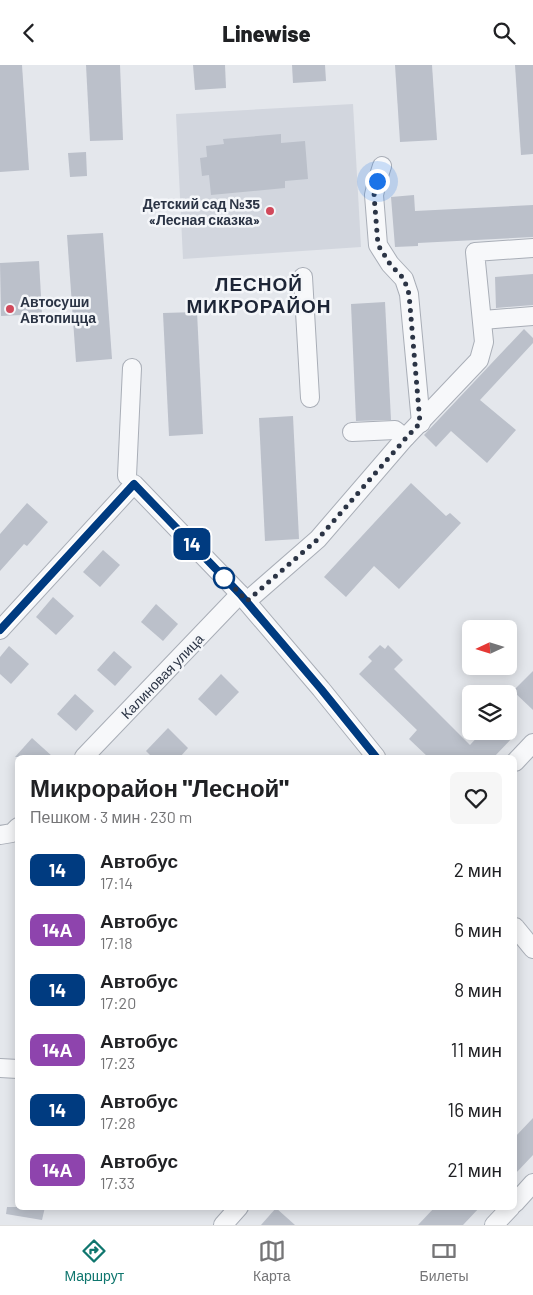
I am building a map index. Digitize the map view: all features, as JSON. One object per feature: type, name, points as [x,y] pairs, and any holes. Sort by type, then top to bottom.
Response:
[{"type":"street","points":[[382,166],[374,195],[378,245],[390,264],[404,279],[409,294],[420,423]]},
{"type":"street","name":"Калиновая улица","points":[[86,755],[244,598],[318,539],[406,438],[479,360],[484,342],[475,252],[533,248]]},
{"type":"street","points":[[303,277],[310,399]]},
{"type":"street","points":[[483,319],[533,316]]},
{"type":"street","points":[[0,630],[130,480],[132,368]]},
{"type":"street","points":[[352,432],[395,430],[406,438]]},
{"type":"street","points":[[130,480],[244,598],[321,689],[373,755]]},
{"type":"street","points":[[517,760],[533,743]]},
{"type":"street","points":[[0,835],[12,833],[15,830]]},
{"type":"street","points":[[517,929],[533,949]]},
{"type":"street","points":[[0,1068],[15,1069]]},
{"type":"street","points":[[517,1201],[533,1183]]},
{"type":"street","points":[[223,1225],[236,1210]]},
{"type":"street","points":[[494,1225],[507,1210]]},
{"type":"shaded area","name":"Детский сад №35 «Лесная сказка»","points":[[353,104],[361,247],[183,259],[176,114]]},
{"type":"building","points":[[0,65],[22,65],[29,170],[0,172]]},
{"type":"building","points":[[86,65],[120,65],[123,140],[90,141]]},
{"type":"building","points":[[193,65],[225,65],[226,88],[195,90]]},
{"type":"building","points":[[292,65],[325,65],[326,81],[293,83]]},
{"type":"building","points":[[395,65],[432,65],[437,140],[400,142]]},
{"type":"building","points":[[515,65],[533,65],[533,154],[521,155]]},
{"type":"building","points":[[281,134],[281,143],[305,141],[308,179],[285,181],[285,188],[211,195],[209,175],[202,176],[200,158],[207,157],[206,146],[224,144],[223,139]]},
{"type":"building","points":[[86,152],[87,176],[70,177],[68,153]]},
{"type":"building","points":[[414,195],[415,211],[533,205],[533,237],[418,243],[418,246],[395,247],[391,197]]},
{"type":"building","points":[[103,233],[112,359],[76,362],[67,235]]},
{"type":"building","points":[[39,261],[42,314],[1,316],[0,263]]},
{"type":"building","points":[[533,274],[533,305],[496,308],[495,277]]},
{"type":"building","points":[[385,302],[391,420],[356,421],[351,304]]},
{"type":"building","points":[[197,312],[203,434],[169,436],[163,313]]},
{"type":"building","points":[[524,329],[533,338],[533,343],[480,400],[516,430],[487,463],[451,431],[436,447],[424,435]]},
{"type":"building","points":[[293,416],[299,539],[265,541],[259,418]]},
{"type":"building","points":[[411,483],[446,516],[450,513],[461,523],[399,589],[374,566],[346,597],[324,577]]},
{"type":"building","points":[[27,503],[48,522],[27,546],[24,544],[0,571],[0,534]]},
{"type":"building","points":[[103,550],[120,565],[100,587],[83,572]]},
{"type":"building","points":[[53,597],[74,616],[56,635],[36,617]]},
{"type":"building","points":[[156,604],[178,624],[163,641],[141,622]]},
{"type":"building","points":[[380,645],[385,649],[388,645],[403,660],[394,669],[462,737],[462,740],[465,740],[470,745],[475,740],[510,740],[496,755],[426,755],[409,739],[417,730],[359,674],[372,661],[368,657]]},
{"type":"building","points":[[9,646],[29,664],[11,684],[0,674],[0,657]]},
{"type":"building","points":[[114,651],[132,667],[115,686],[97,670]]},
{"type":"building","points":[[533,671],[533,710],[517,695],[517,687]]},
{"type":"building","points":[[221,674],[239,692],[216,716],[198,699]]},
{"type":"building","points":[[75,694],[94,711],[76,731],[57,714]]},
{"type":"building","points":[[168,728],[188,748],[182,755],[150,755],[146,751]]},
{"type":"building","points":[[32,738],[51,755],[17,755]]},
{"type":"building","points":[[533,1118],[533,1155],[517,1172],[517,1135]]},
{"type":"building","points":[[7,1207],[15,1207],[15,1210],[44,1210],[42,1220],[6,1214]]},
{"type":"building","points":[[274,1210],[278,1210],[295,1225],[261,1225]]},
{"type":"building","points":[[432,1210],[477,1210],[463,1225],[418,1225]]},
{"type":"bus line","name":"14","points":[[0,630],[134,484],[240,594],[374,755]]},
{"type":"place","name":"Детский сад №35 «Лесная сказка»","points":[[270,211]]},
{"type":"place","name":"Автосуши Автопицца","points":[[10,309]]},
{"type":"district","name":"ЛЕСНОЙ МИКРОРАЙОН","points":[[259,294]]},
{"type":"route","points":[[224,578],[247,601],[318,539],[420,423],[409,294],[404,279],[390,264],[378,245],[374,195],[377,181]]}]
